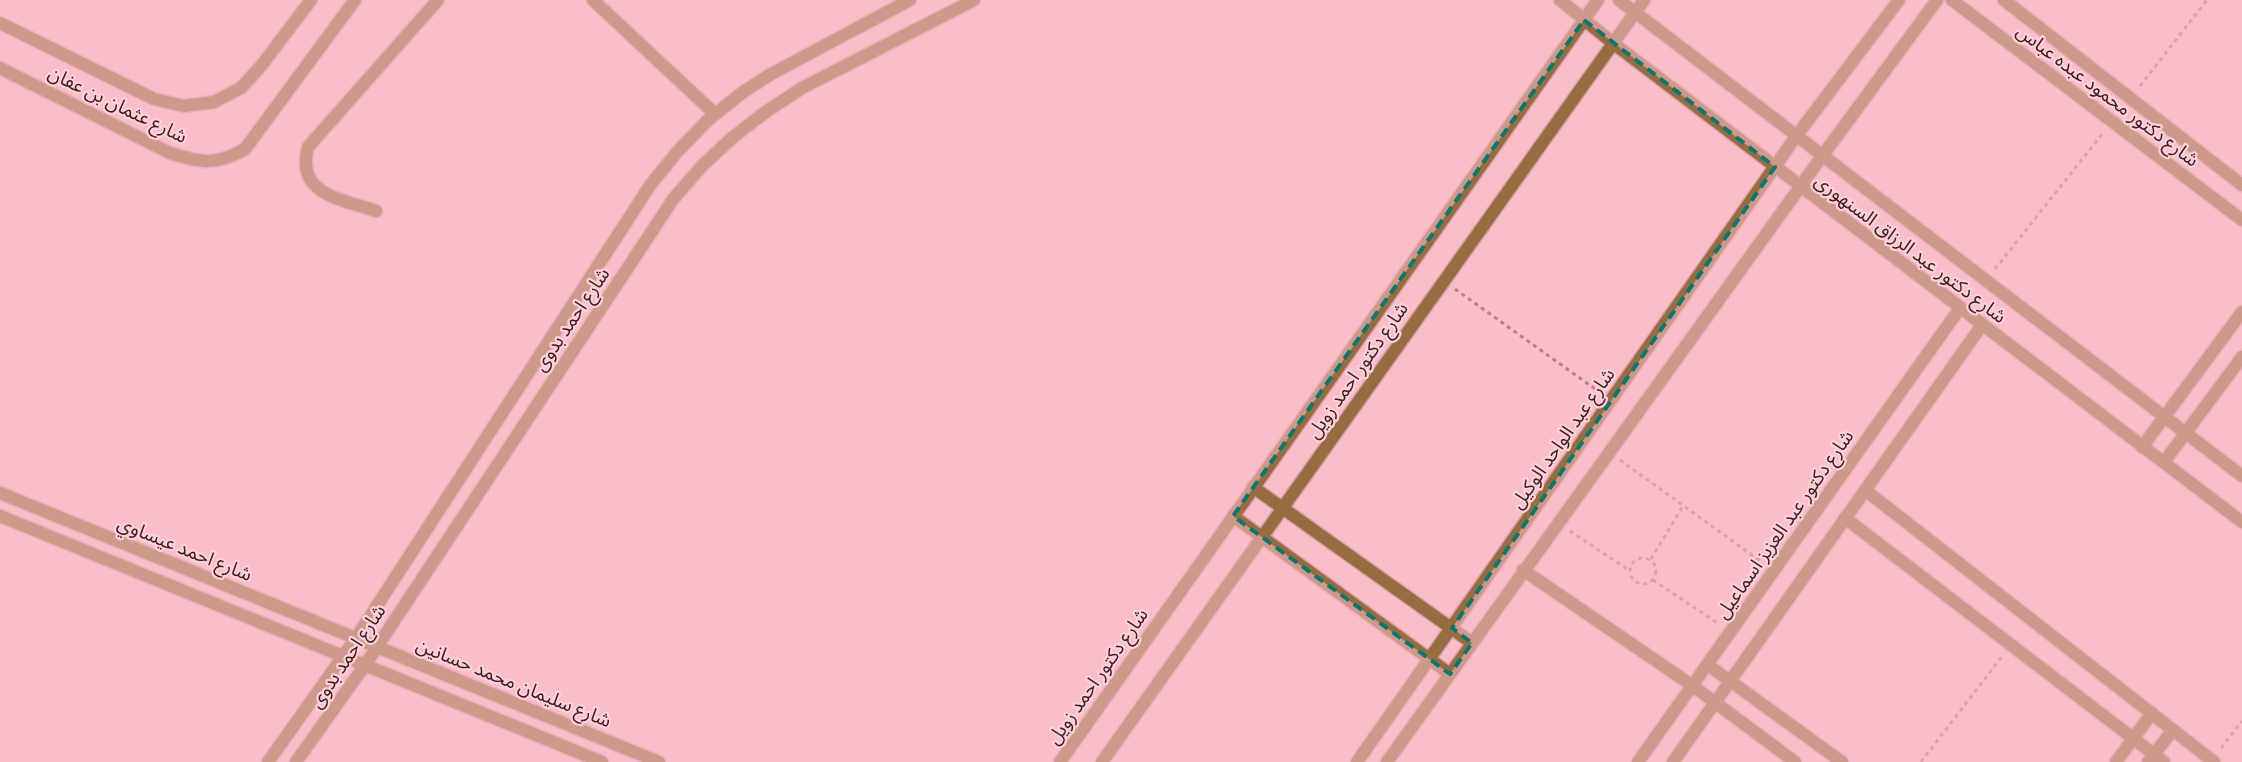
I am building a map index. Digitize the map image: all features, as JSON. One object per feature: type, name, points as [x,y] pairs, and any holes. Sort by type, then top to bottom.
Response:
[{"type":"street","name":"شارع عثمان بن عفان","points":[[0,23],[154,99],[184,106],[214,102],[241,88],[261,66],[311,0]]},
{"type":"street","name":"شارع عثمان بن عفان","points":[[0,68],[170,152],[189,159],[209,162],[228,159],[245,149],[355,0]]},
{"type":"street","points":[[376,211],[320,192],[309,178],[304,160],[308,148],[438,0]]},
{"type":"street","points":[[593,0],[715,114]]},
{"type":"street","name":"شارع احمد بدوى","points":[[268,762],[356,638],[651,184],[678,151],[715,114],[743,92],[771,74],[910,0]]},
{"type":"street","name":"شارع احمد بدوى","points":[[296,762],[365,665],[674,198],[702,166],[733,137],[767,111],[802,88],[974,0]]},
{"type":"street","name":"شارع دكتور عبد الرزاق السنهورى","points":[[1560,0],[1775,167],[2242,522]]},
{"type":"street","name":"شارع دكتور احمد زويل","points":[[1060,762],[1598,0]]},
{"type":"street","name":"شارع دكتور عبد الرزاق السنهورى","points":[[1619,0],[2163,418],[2186,433],[2242,476]]},
{"type":"street","name":"شارع دكتور احمد زويل","points":[[1102,762],[1644,0]]},
{"type":"street","points":[[1797,135],[1899,0]]},
{"type":"street","points":[[1387,762],[1822,155],[1937,0]]},
{"type":"street","name":"شارع دكتور محمود عبده عباس","points":[[1952,0],[2242,220]]},
{"type":"street","name":"شارع دكتور محمود عبده عباس","points":[[2004,0],[2242,185]]},
{"type":"street","name":"شارع عبد الواحد الوكيل","points":[[1357,762],[1797,135]]},
{"type":"street","name":"شارع دكتور عبد العزيز اسماعيل","points":[[1638,762],[1708,665],[1772,570],[1960,308]]},
{"type":"street","points":[[2142,447],[2242,312]]},
{"type":"street","points":[[1673,762],[1982,325]]},
{"type":"street","points":[[2164,462],[2242,358]]},
{"type":"street","points":[[1253,488],[1472,643]]},
{"type":"street","points":[[1865,490],[2213,761]]},
{"type":"street","name":"شارع احمد عيساوي","points":[[0,493],[356,638]]},
{"type":"street","name":"شارع احمد عيساوي","points":[[0,516],[344,655]]},
{"type":"street","points":[[1233,516],[1450,674]]},
{"type":"street","points":[[1846,518],[2133,738],[2155,760],[2173,730]]},
{"type":"street","points":[[1523,570],[1716,702],[1795,762]]},
{"type":"street","name":"شارع سليمان محمد حسانين","points":[[356,638],[659,762]]},
{"type":"street","points":[[344,655],[602,762]]},
{"type":"street","points":[[1708,665],[1842,762]]},
{"type":"street","points":[[2116,762],[2152,714]]},
{"type":"path","points":[[2130,99],[2208,0]]},
{"type":"path","points":[[1985,281],[2112,121]]},
{"type":"path","points":[[1443,281],[1611,400]]},
{"type":"path","points":[[1610,452],[1772,570]]},
{"type":"path","points":[[1651,559],[1683,506]]},
{"type":"path","points":[[1557,523],[1630,571],[1634,580],[1638,583],[1649,583],[1653,580],[1656,576],[1656,566],[1651,559],[1646,557],[1637,559],[1631,566],[1630,571]]},
{"type":"path","points":[[1653,580],[1731,631]]},
{"type":"path","points":[[1921,762],[2011,645]]},
{"type":"path","points":[[2213,761],[2242,721]]},
{"type":"highlighted area","points":[[1584,20],[1775,167],[1452,628],[1472,643],[1450,674],[1233,516]]}]
